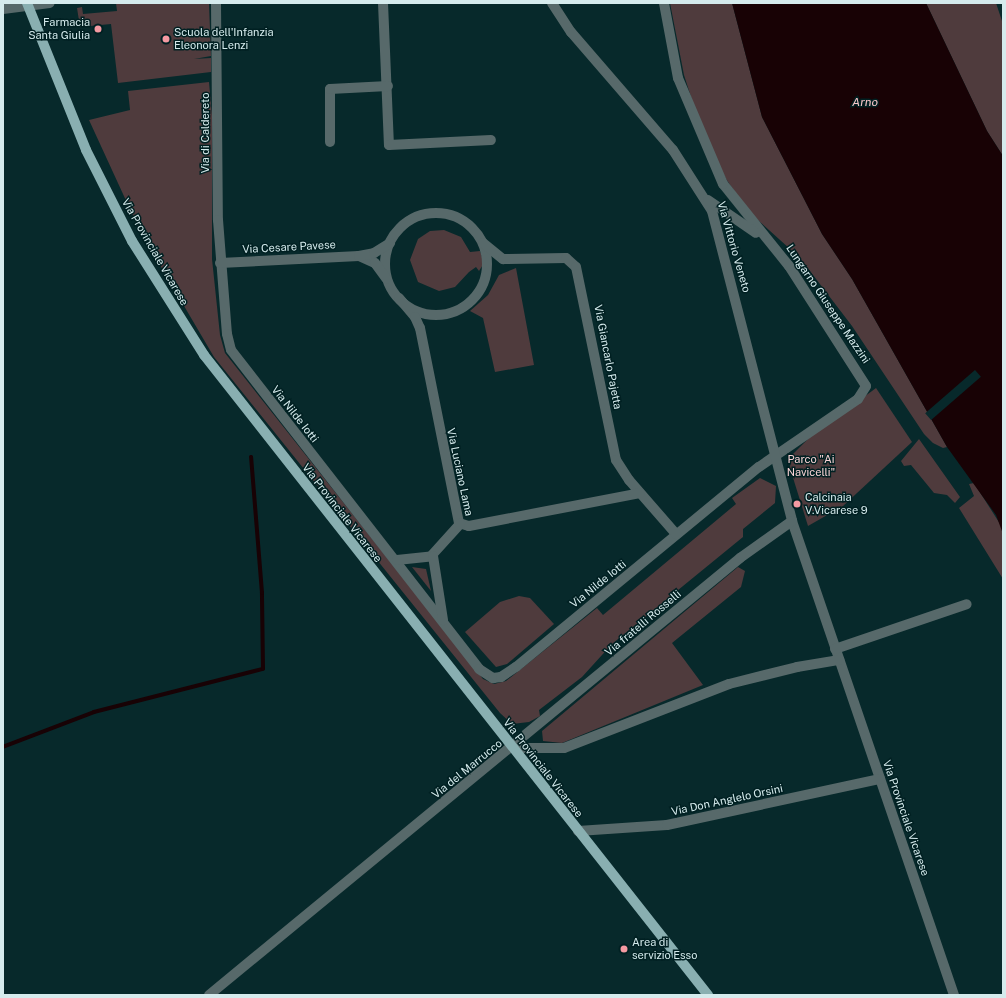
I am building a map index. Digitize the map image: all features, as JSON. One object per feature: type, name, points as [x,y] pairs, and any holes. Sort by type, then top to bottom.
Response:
[{"type":"main road","name":"Via Provinciale Vicarese","points":[[28,5],[86,150],[132,241],[170,304],[243,407],[511,748],[708,995]]},
{"type":"street","points":[[3,9],[50,3]]},
{"type":"street","name":"Via di Caldereto","points":[[216,3],[220,263]]},
{"type":"street","points":[[384,3],[389,145],[492,140]]},
{"type":"street","name":"Via Vittorio Veneto","points":[[552,3],[563,20],[673,150],[708,199],[732,280],[774,456]]},
{"type":"street","name":"Lungarno Giuseppe Mazzini","points":[[664,3],[678,78],[698,129],[724,184],[765,238],[789,266],[866,386],[858,399],[774,456]]},
{"type":"street","points":[[330,142],[330,89],[388,86]]},
{"type":"street","points":[[708,199],[765,238]]},
{"type":"street","points":[[359,256],[375,263],[399,298],[414,309],[429,314],[446,314],[465,306],[477,294],[486,276],[487,261],[483,243],[465,222],[437,213],[412,219],[391,241],[386,262],[392,287]]},
{"type":"street","name":"Via Cesare Pavese","points":[[220,263],[359,256],[381,250],[391,241]]},
{"type":"street","name":"Via Giancarlo Pajetta","points":[[483,243],[503,259],[566,258],[576,267],[616,460],[640,493],[676,534]]},
{"type":"street","name":"Via Nilde Iotti","points":[[220,263],[227,334],[231,350],[397,560],[484,674],[493,678],[501,677],[774,456]]},
{"type":"street","name":"Via Luciano Lama","points":[[399,298],[415,317],[420,328],[455,514],[460,524],[469,526],[640,493]]},
{"type":"street","name":"Via Provinciale Vicarese","points":[[774,456],[792,521],[954,995]]},
{"type":"street","name":"Via fratelli Rosselli","points":[[511,748],[740,558],[792,521]]},
{"type":"street","points":[[397,560],[432,556],[460,524]]},
{"type":"street","name":"Via Nilde Iotti","points":[[432,556],[444,622]]},
{"type":"street","points":[[835,649],[968,604]]},
{"type":"street","name":"Via del Marrucco","points":[[209,995],[511,748],[564,748],[729,684],[797,667],[839,660]]},
{"type":"street","name":"Via Don Anglelo Orsini","points":[[578,831],[667,825],[880,779]]},
{"type":"green space","name":"Scuola dell'Infanzia Eleonora Lenzi","points":[[116,3],[209,3],[211,56],[194,59],[211,58],[211,72],[118,83],[111,24],[80,27],[77,8],[82,7],[83,14],[117,11]]},
{"type":"green space","points":[[670,3],[732,3],[762,117],[822,234],[852,279],[947,447],[943,448],[933,443],[924,434],[852,326],[800,258],[750,213],[726,179],[700,125],[684,75]]},
{"type":"green space","points":[[926,3],[996,3],[1003,24],[1003,156],[987,131]]},
{"type":"green space","points":[[209,82],[212,116],[212,259],[220,335],[225,353],[483,679],[494,684],[506,681],[597,608],[603,615],[736,504],[732,498],[760,478],[776,486],[775,503],[743,529],[743,537],[612,644],[582,677],[539,710],[540,716],[529,722],[512,724],[500,713],[214,357],[140,231],[89,120],[130,110],[128,91]]},
{"type":"green space","points":[[444,230],[461,237],[470,252],[480,251],[484,263],[479,271],[476,267],[469,272],[455,287],[439,291],[418,282],[410,260],[418,239],[430,231]]},
{"type":"green space","points":[[516,268],[534,365],[495,372],[483,318],[470,311],[488,295],[499,275]]},
{"type":"green space","name":"Parco \"Ai Navicelli\"","points":[[876,388],[912,442],[843,506],[808,526],[790,468],[791,456],[809,438]]},
{"type":"green space","points":[[919,439],[960,497],[955,503],[947,495],[934,493],[911,465],[904,466],[901,461]]},
{"type":"green space","points":[[974,483],[1002,527],[1003,579],[959,508],[974,496],[969,484]]},
{"type":"green space","points":[[412,567],[426,569],[431,591]]},
{"type":"green space","points":[[738,567],[745,571],[741,587],[672,643],[703,685],[562,743],[543,741],[542,731]]},
{"type":"green space","points":[[519,596],[530,598],[554,624],[507,664],[496,667],[465,632],[500,602]]},
{"type":"water","name":"Arno","points":[[732,3],[926,3],[987,131],[1003,156],[1003,534],[996,515],[947,447],[852,279],[822,234],[762,117]]},
{"type":"pier","points":[[975,370],[981,377],[931,420],[925,413]]},
{"type":"waterway","points":[[3,747],[94,712],[263,669],[262,593],[251,457]]},
{"type":"place","name":"Farmacia Santa Giulia","points":[[98,29]]},
{"type":"place","name":"Scuola dell'Infanzia Eleonora Lenzi","points":[[166,39]]},
{"type":"place","name":"Calcinaia V.Vicarese 9","points":[[797,504]]},
{"type":"place","name":"Area di servizio Esso","points":[[624,949]]}]
